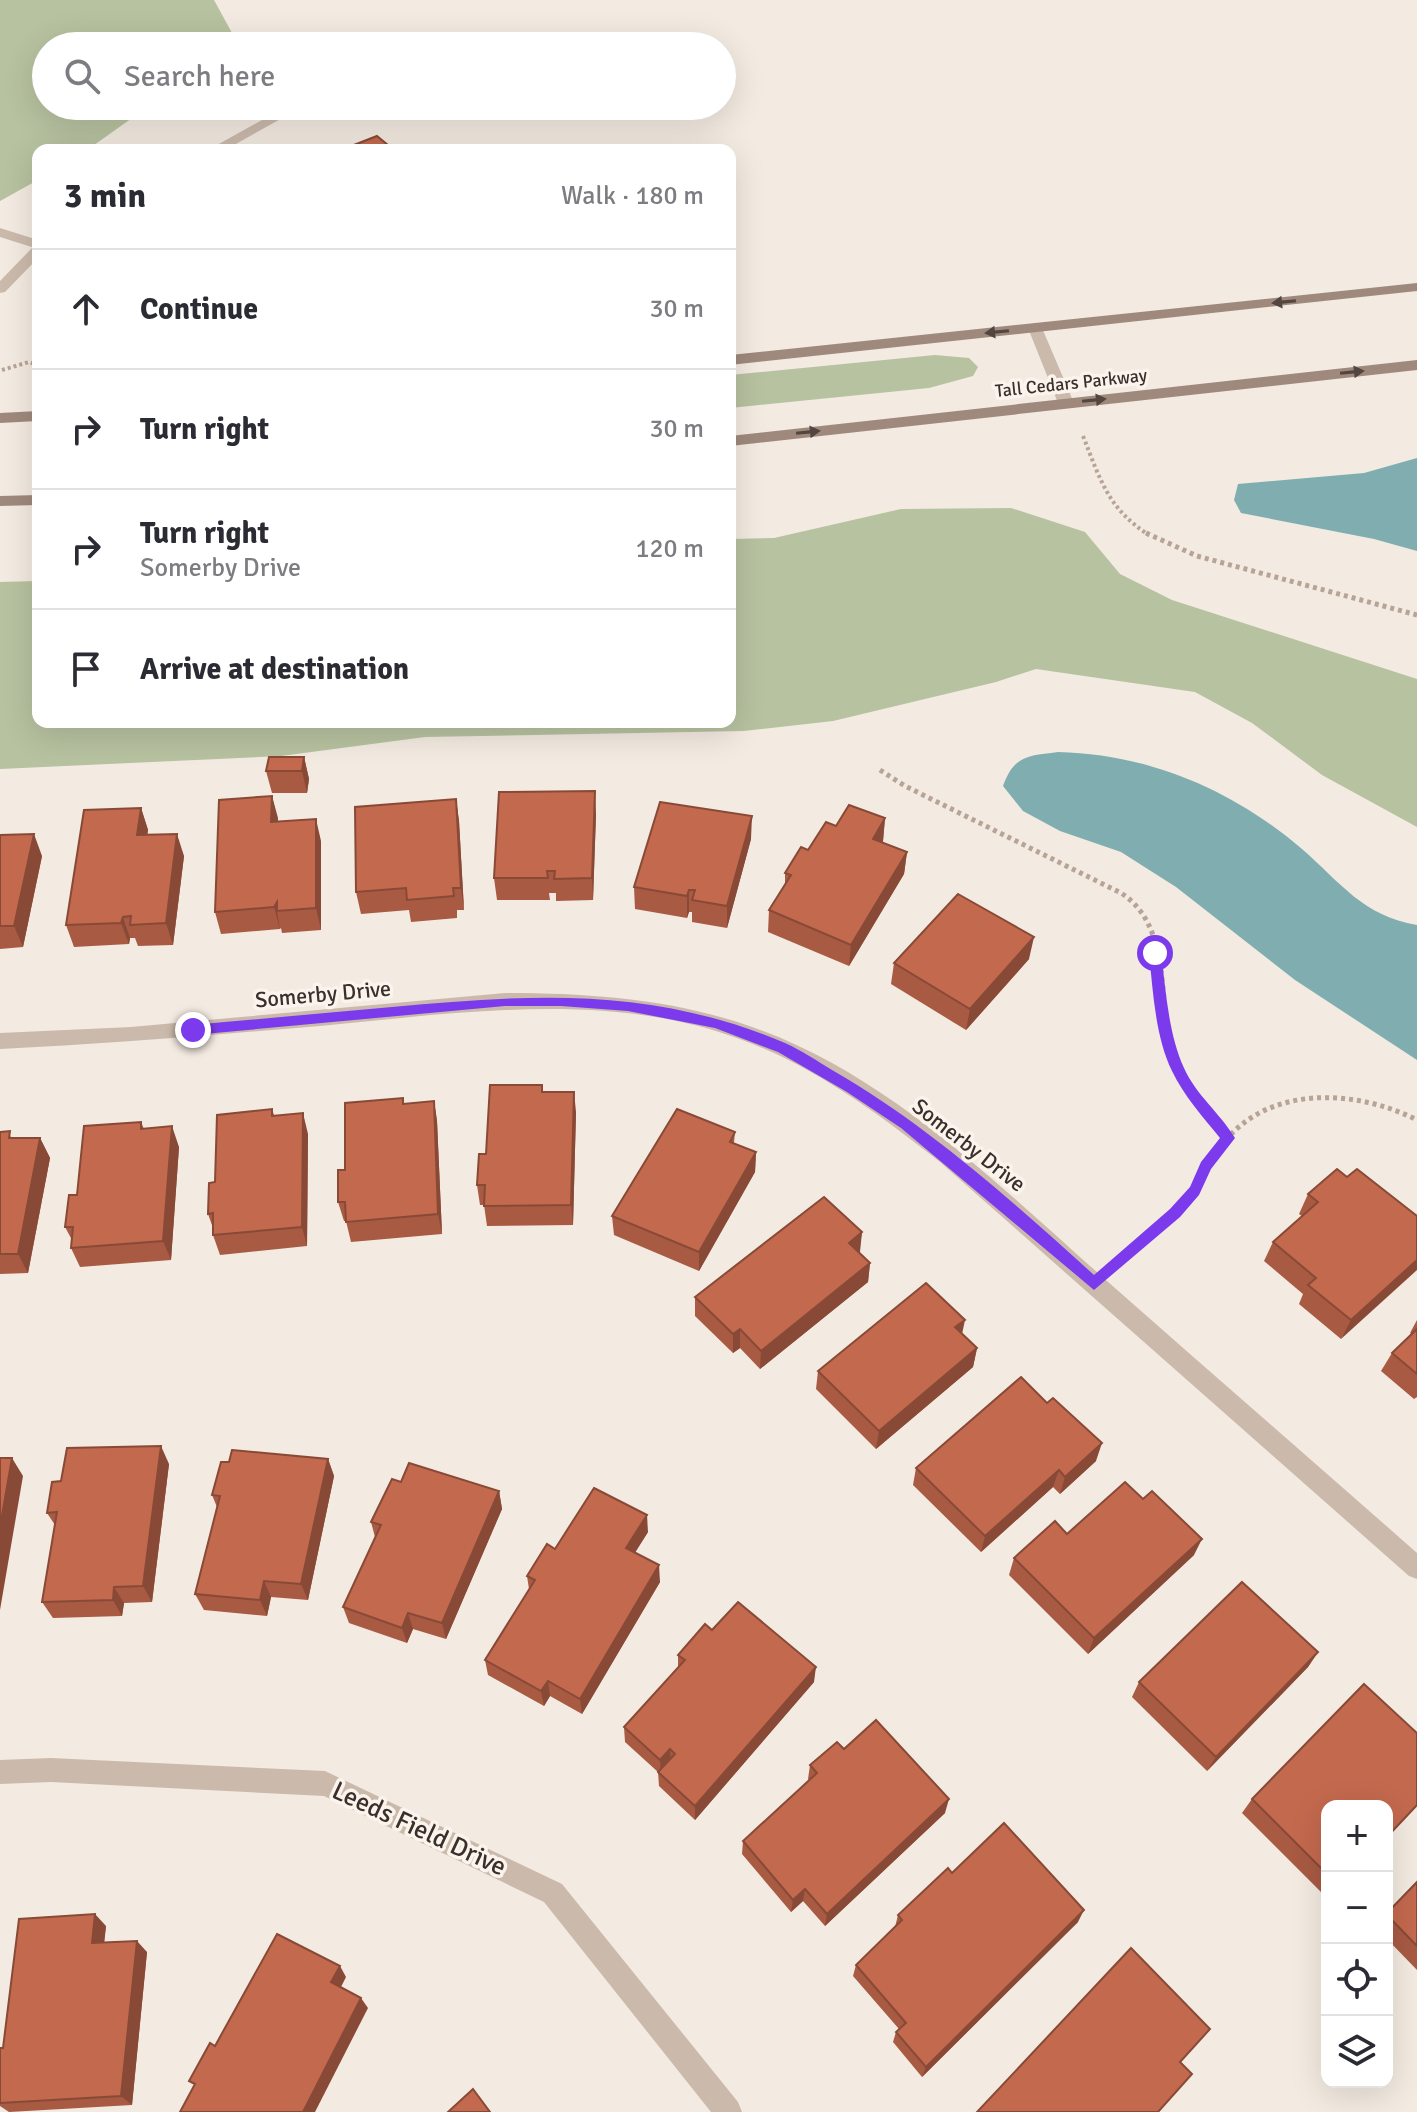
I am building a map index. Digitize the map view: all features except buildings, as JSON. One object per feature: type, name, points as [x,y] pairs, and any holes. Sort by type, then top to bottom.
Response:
[{"type":"main road","points":[[736,359],[1417,287]]},
{"type":"main road","name":"Tall Cedars Parkway","points":[[736,440],[1417,365]]},
{"type":"main road","points":[[0,418],[32,416]]},
{"type":"main road","points":[[0,501],[32,500]]},
{"type":"street","points":[[226,144],[271,120]]},
{"type":"street","points":[[0,232],[32,245]]},
{"type":"street","points":[[0,289],[32,254]]},
{"type":"street","points":[[1035,328],[1066,403]]},
{"type":"street","name":"Somerby Drive","points":[[0,1041],[131,1035],[505,1001],[628,1006],[716,1023],[782,1048],[852,1088],[906,1124],[1015,1212],[1417,1568]]},
{"type":"street","name":"Leeds Field Drive","points":[[0,1772],[51,1770],[325,1784],[553,1893],[728,2112]]},
{"type":"path","points":[[2,370],[32,363]]},
{"type":"path","points":[[1066,403],[1082,431],[1107,496],[1129,522],[1158,541],[1197,556],[1417,615]]},
{"type":"path","points":[[880,770],[905,786],[1121,893],[1141,908],[1151,930],[1163,1013],[1177,1069],[1200,1105],[1228,1138]]},
{"type":"path","points":[[1094,1283],[1175,1213],[1195,1191],[1206,1166],[1228,1138],[1264,1111],[1321,1098],[1376,1102],[1417,1120]]},
{"type":"green space","points":[[0,0],[214,0],[231,32],[32,32],[32,120],[129,120],[95,144],[32,144],[32,183],[0,201]]},
{"type":"green space","points":[[935,355],[969,358],[978,367],[973,376],[929,388],[736,407],[736,374]]},
{"type":"green space","points":[[1011,508],[1085,532],[1120,574],[1172,600],[1417,679],[1417,827],[1322,775],[1252,723],[1195,692],[1036,669],[996,682],[833,721],[743,731],[425,737],[281,756],[0,769],[0,582],[32,581],[32,728],[736,728],[736,539],[774,538],[901,509]]},
{"type":"water","points":[[1417,458],[1417,551],[1374,539],[1241,513],[1234,500],[1238,484],[1364,473]]},
{"type":"water","points":[[1058,752],[1092,754],[1157,768],[1218,793],[1275,828],[1367,906],[1398,921],[1417,925],[1417,1060],[1295,980],[1176,887],[1121,852],[1060,831],[1023,811],[1003,786],[1007,776],[1023,759]]},
{"type":"route","points":[[193,1030],[505,1001],[628,1006],[716,1023],[782,1048],[852,1088],[906,1124],[1015,1212],[1094,1283],[1175,1213],[1195,1191],[1206,1166],[1228,1138],[1200,1105],[1177,1069],[1163,1013],[1155,953]]}]
